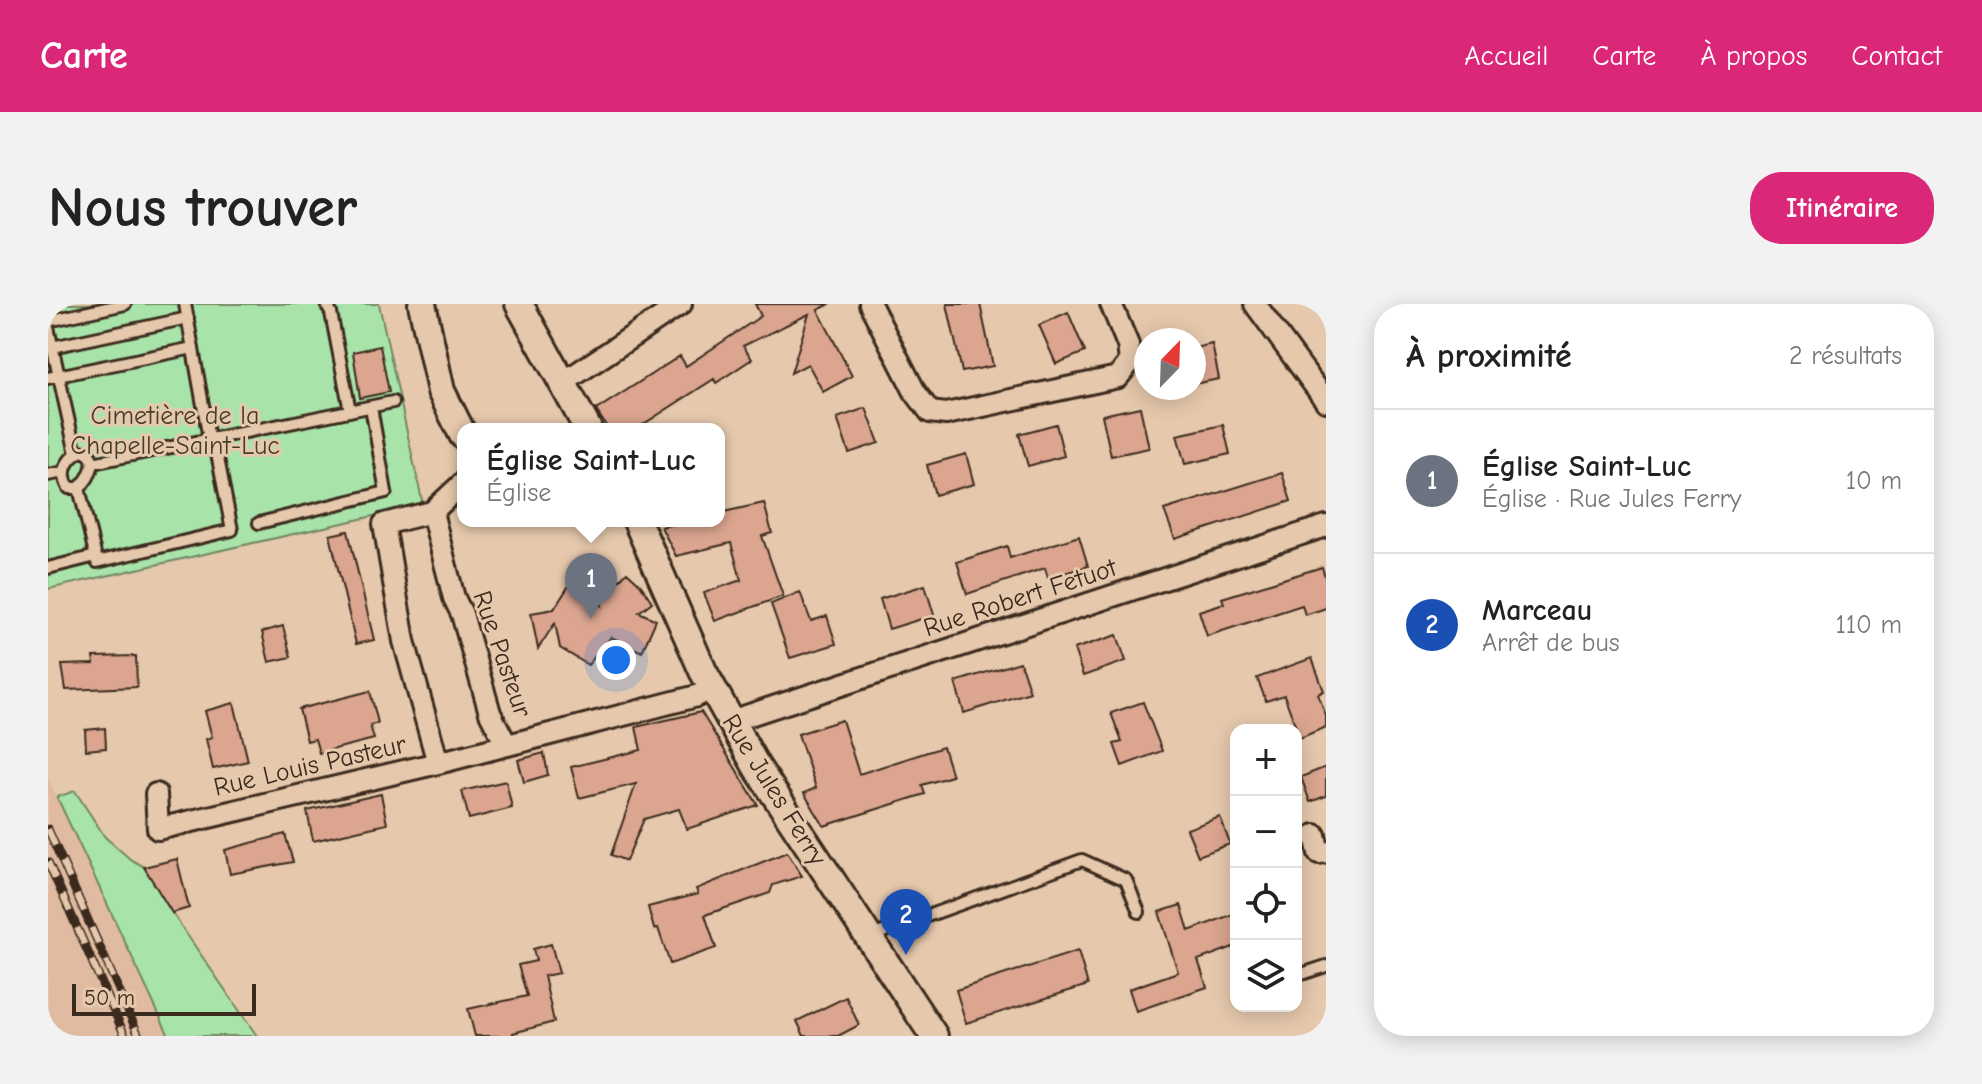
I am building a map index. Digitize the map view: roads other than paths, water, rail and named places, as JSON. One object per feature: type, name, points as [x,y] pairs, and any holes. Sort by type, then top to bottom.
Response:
[{"type":"street","points":[[422,304],[441,391],[457,423]]},
{"type":"street","points":[[519,304],[585,423]]},
{"type":"street","points":[[564,382],[681,304]]},
{"type":"street","points":[[870,304],[915,392],[930,412],[946,414],[1118,377],[1130,362],[1128,345],[1111,304]]},
{"type":"street","points":[[1255,304],[1326,401]]},
{"type":"street","points":[[438,763],[404,641],[384,524],[432,512],[457,489]]},
{"type":"street","name":"Rue Pasteur","points":[[432,512],[454,598],[462,614],[490,713],[506,744],[697,696],[712,688]]},
{"type":"street","name":"Rue Robert Fetuot","points":[[731,721],[1326,526]]},
{"type":"street","name":"Rue Jules Ferry","points":[[637,527],[712,688],[756,766],[934,1036]]},
{"type":"street","name":"Rue Louis Pasteur","points":[[156,794],[158,829],[506,744]]},
{"type":"lane","points":[[76,454],[53,377],[48,324],[125,304]]},
{"type":"lane","points":[[79,488],[97,562],[232,530],[185,304]]},
{"type":"lane","points":[[326,304],[331,313],[350,411]]},
{"type":"lane","points":[[52,347],[188,318]]},
{"type":"lane","points":[[53,377],[193,348]]},
{"type":"lane","points":[[93,463],[393,402]]},
{"type":"lane","points":[[259,523],[386,492],[371,407]]},
{"type":"lane","points":[[87,452],[93,463],[87,481],[79,488],[69,488],[64,480],[67,462],[76,454],[87,452]]},
{"type":"lane","points":[[48,475],[64,472]]},
{"type":"lane","points":[[48,568],[96,556]]},
{"type":"lane","points":[[867,937],[1082,860],[1126,880],[1139,912]]},
{"type":"lane","points":[[1302,974],[1326,966]]},
{"type":"railway","points":[[48,829],[139,1036]]},
{"type":"railway","points":[[48,862],[125,1036]]},
{"type":"place","name":"Église Saint-Luc","points":[[591,619]]},
{"type":"place","name":"Marceau","points":[[906,955]]},
{"type":"park label","name":"Cimetière de la Chapelle-Saint-Luc","points":[[175,431]]}]
